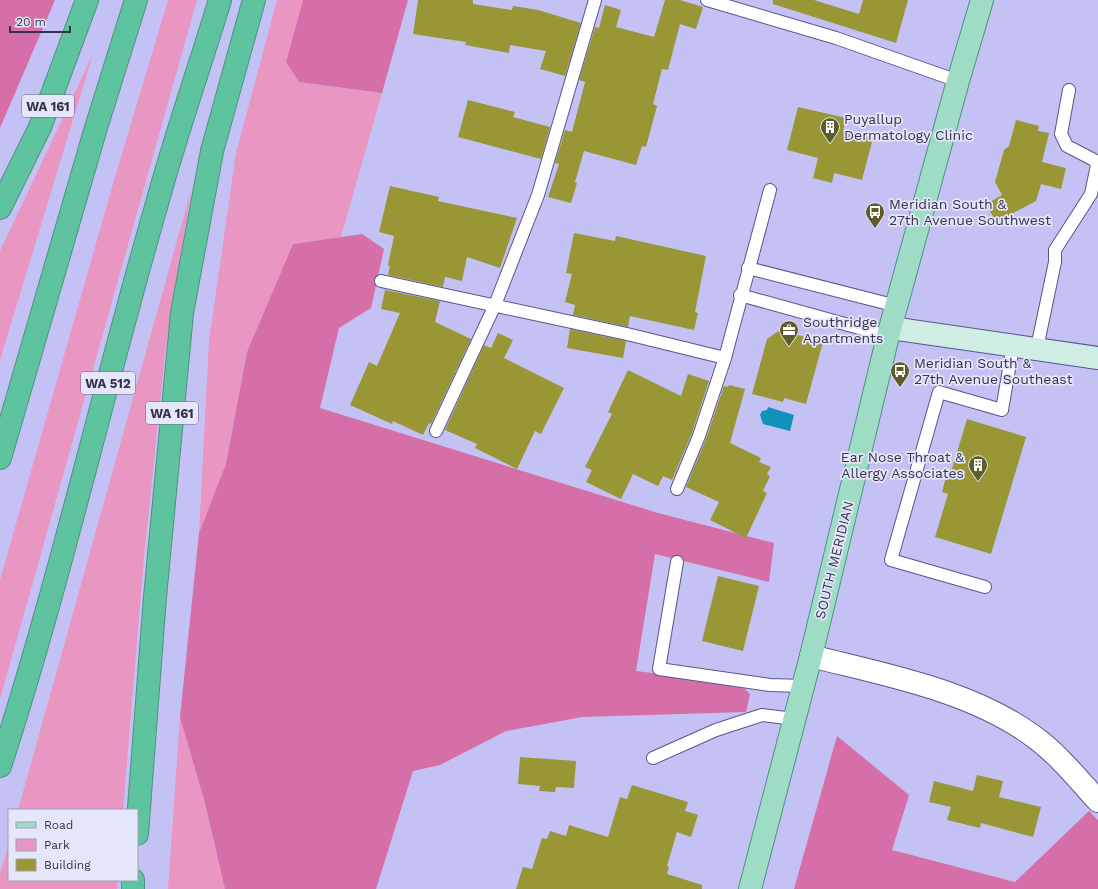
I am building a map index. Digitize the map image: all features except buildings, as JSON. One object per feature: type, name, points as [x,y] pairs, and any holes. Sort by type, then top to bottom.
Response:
[{"type":"highway","name":"WA 161","points":[[0,208],[40,127],[87,0]]},
{"type":"highway","points":[[0,458],[93,139],[136,0]]},
{"type":"highway","name":"WA 512","points":[[0,766],[20,705],[156,206],[220,0]]},
{"type":"highway","name":"WA 161","points":[[138,821],[155,597],[182,313],[212,151],[254,0]]},
{"type":"main road","name":"SOUTH MERIDIAN","points":[[750,889],[811,656],[890,332],[958,81],[982,0]]},
{"type":"street","points":[[890,332],[1037,348],[1098,358]]},
{"type":"street","points":[[811,656],[885,674],[938,691],[1008,720],[1049,749],[1098,800]]},
{"type":"lane","points":[[436,431],[495,305],[538,195],[595,0]]},
{"type":"lane","points":[[707,0],[836,38],[958,81]]},
{"type":"lane","points":[[1037,348],[1055,262],[1055,250],[1091,194],[1097,165],[1094,160],[1067,146],[1061,134],[1069,90]]},
{"type":"lane","points":[[677,489],[699,436],[725,358],[740,295],[770,190]]},
{"type":"lane","points":[[748,268],[897,306]]},
{"type":"lane","points":[[382,281],[495,305],[725,358]]},
{"type":"lane","points":[[740,295],[856,326],[890,332]]},
{"type":"lane","points":[[985,587],[891,560],[939,392],[1002,410],[1013,346]]},
{"type":"lane","points":[[677,562],[659,669],[770,685],[803,686]]},
{"type":"lane","points":[[653,758],[716,730],[762,715],[794,719]]},
{"type":"green space","points":[[168,0],[197,0],[0,699],[0,580],[115,177]]},
{"type":"green space","points":[[277,0],[303,0],[286,62],[299,82],[382,93],[341,237],[293,244],[247,352],[226,464],[199,533],[209,341],[236,153]]},
{"type":"green space","points":[[93,54],[0,360],[0,251]]},
{"type":"green space","points":[[192,187],[166,345],[144,558],[123,809],[18,809]]},
{"type":"green space","points":[[180,717],[205,803],[225,889],[168,889]]},
{"type":"green space","points":[[8,846],[8,881],[118,881],[117,889],[0,889],[0,874]]},
{"type":"shaded area","points":[[0,0],[55,0],[0,128]]},
{"type":"shaded area","points":[[303,0],[408,0],[382,93],[299,82],[286,62]]},
{"type":"shaded area","points":[[362,234],[384,249],[371,308],[339,328],[320,408],[658,513],[774,543],[769,582],[655,554],[636,671],[740,684],[750,694],[746,712],[582,717],[506,731],[440,765],[413,771],[376,889],[225,889],[205,803],[180,717],[199,533],[226,464],[247,352],[293,244]]},
{"type":"shaded area","points":[[837,736],[909,795],[892,850],[1015,882],[1089,811],[1098,820],[1098,889],[794,889]]},
{"type":"water","points":[[768,407],[794,415],[790,431],[763,424],[760,415],[762,411],[767,410]]},
{"type":"place","name":"Puyallup Dermatology Clinic","points":[[830,144]]},
{"type":"place","name":"Meridian South & 27th Avenue Southwest","points":[[875,229]]},
{"type":"place","name":"Southridge Apartments","points":[[789,347]]},
{"type":"place","name":"Meridian South & 27th Avenue Southeast","points":[[900,388]]},
{"type":"place","name":"Ear Nose Throat & Allergy Associates","points":[[978,482]]}]
